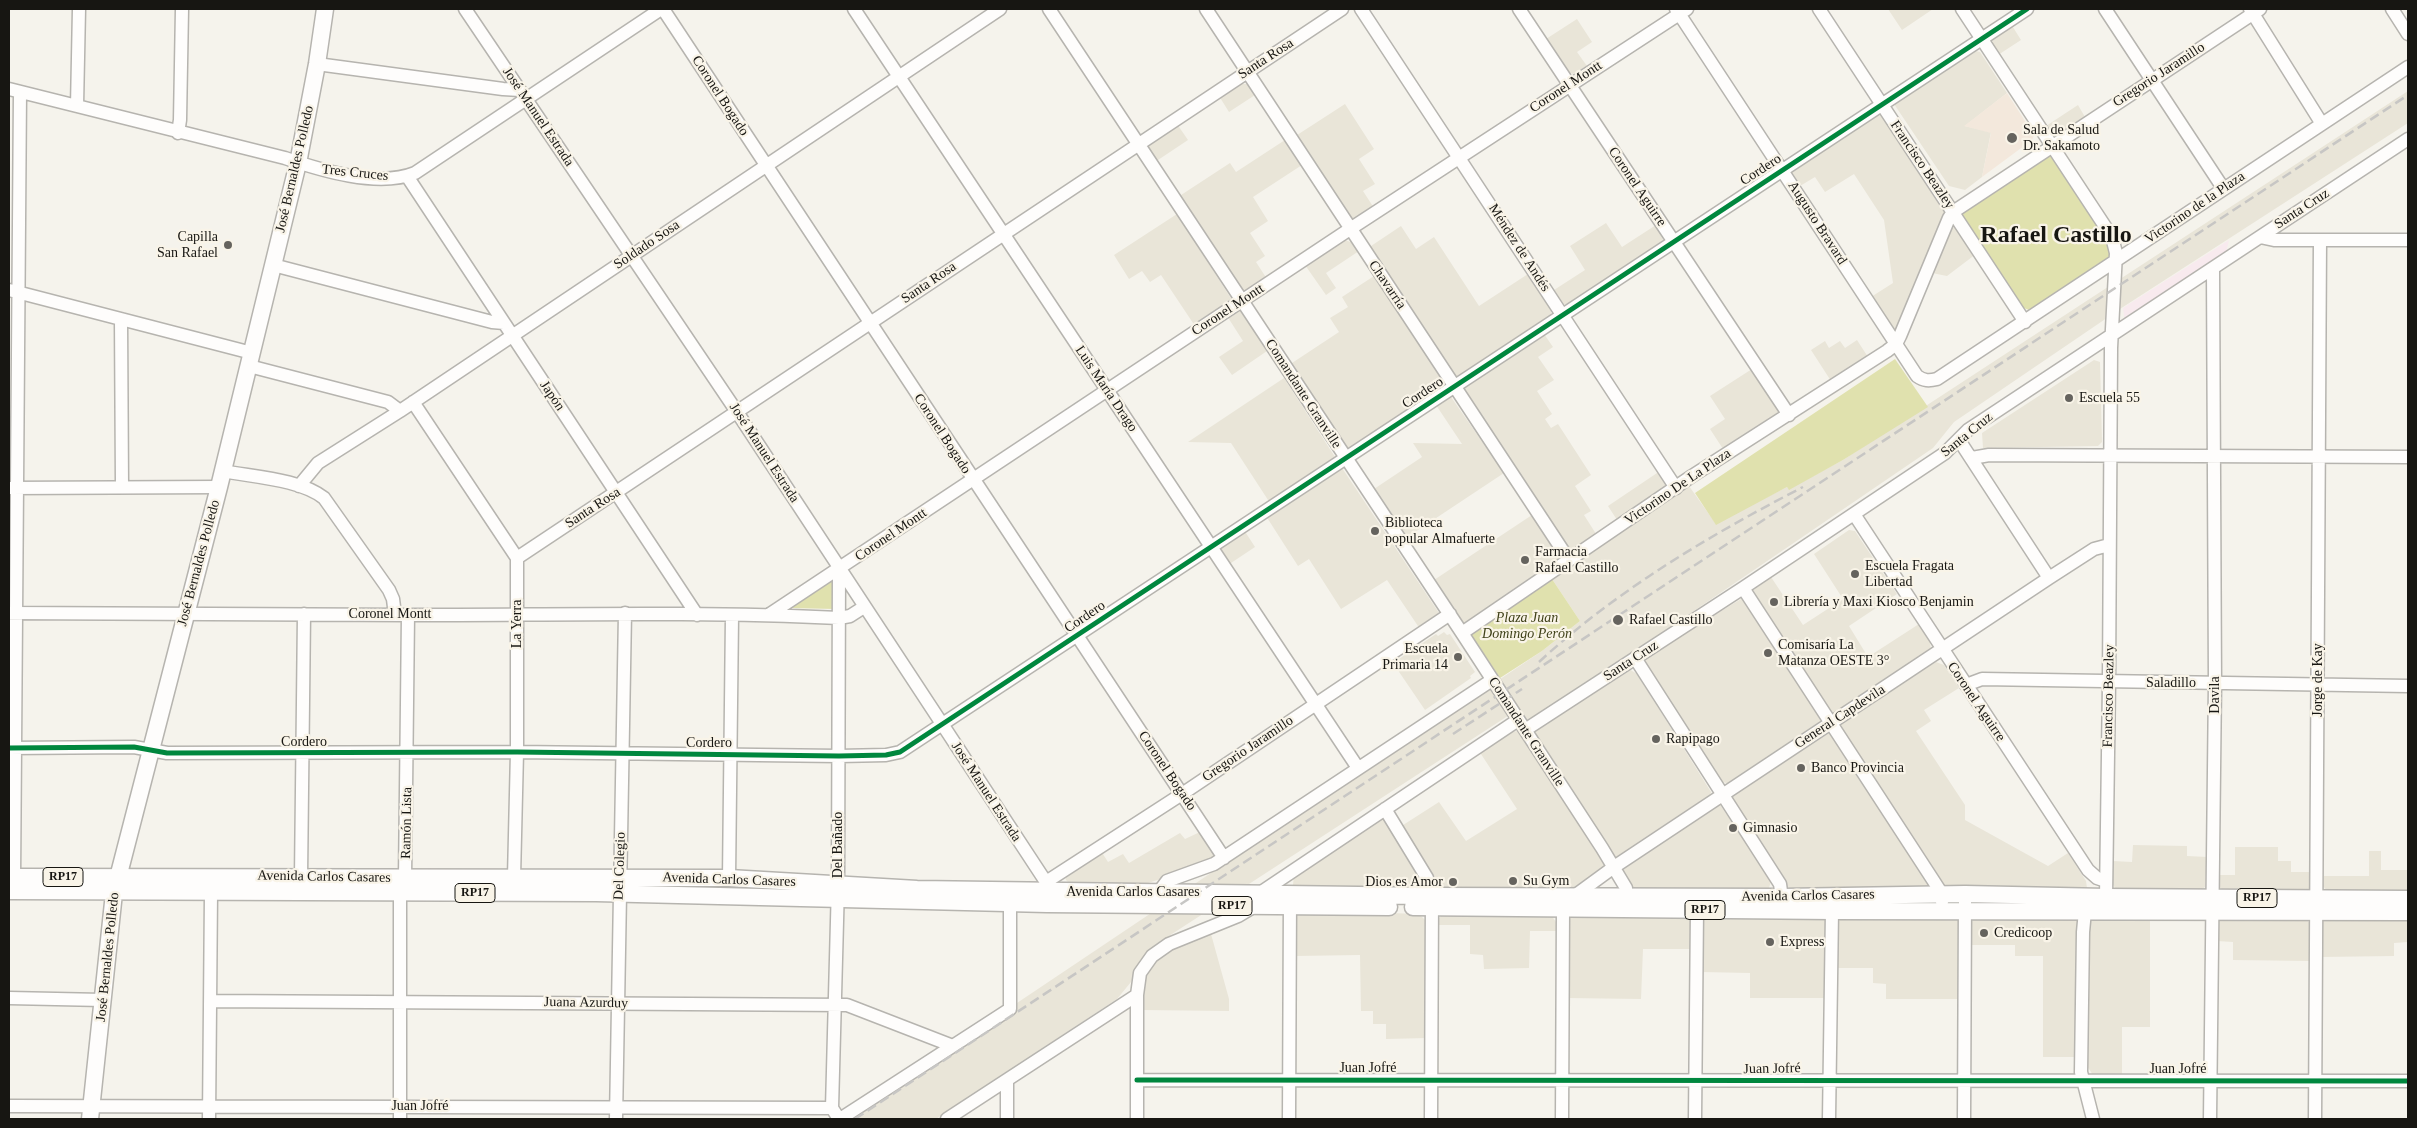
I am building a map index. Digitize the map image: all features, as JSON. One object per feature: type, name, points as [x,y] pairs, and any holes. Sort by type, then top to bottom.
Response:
[{"type":"main road","name":"José Bernaldes Polledo","points":[[91,1112],[114,893],[251,360],[272,265],[298,162],[317,64],[325,9]]},
{"type":"main road","name":"Avenida Carlos Casares","points":[[10,882],[118,876],[301,877],[403,886],[514,877],[620,886],[729,878],[838,891]]},
{"type":"main road","name":"Avenida Carlos Casares","points":[[10,882],[114,893],[211,893],[403,886],[620,886],[1010,897],[1047,893],[1158,893],[1257,900]]},
{"type":"main road","name":"Avenida Carlos Casares","points":[[1047,893],[1290,901],[1783,904],[1942,902],[2085,912],[2212,905],[2317,905],[2408,899]]},
{"type":"main road","name":"Avenida Carlos Casares","points":[[1965,903],[2106,898],[2212,905]]},
{"type":"main road","name":"Avenida Carlos Casares","points":[[1627,903],[1697,910],[1783,904],[1832,911],[1942,902]]},
{"type":"main road","name":"Avenida Carlos Casares","points":[[2317,905],[2408,912]]},
{"type":"street","points":[[77,106],[79,9]]},
{"type":"street","points":[[178,133],[180,120],[182,9]]},
{"type":"street","name":"José Manuel Estrada","points":[[466,9],[737,412],[942,725],[1047,893]]},
{"type":"street","name":"Tres Cruces","points":[[14,91],[298,162],[319,170],[379,178],[407,176],[523,94],[662,9]]},
{"type":"street","name":"Coronel Bogado","points":[[662,9],[1224,858]]},
{"type":"street","name":"Luis María Drago","points":[[854,9],[1358,768]]},
{"type":"street","name":"Soldado Sosa","points":[[299,486],[318,463],[400,411],[1000,9]]},
{"type":"street","name":"Comandante Granville","points":[[1049,9],[1450,614],[1614,867],[1626,888],[1627,903]]},
{"type":"street","name":"Chavarría","points":[[1206,9],[1569,560]]},
{"type":"street","name":"Santa Rosa","points":[[517,558],[1342,9]]},
{"type":"street","name":"Méndez de Andés","points":[[1361,9],[1676,488]]},
{"type":"street","name":"Coronel Aguirre","points":[[1520,9],[1568,85],[1789,415]]},
{"type":"street","name":"Francisco Beazley","points":[[1819,9],[2025,322]]},
{"type":"street","name":"Francisco Beazley","points":[[1962,9],[2112,237],[2115,245],[2109,544],[2110,683],[2106,898]]},
{"type":"street","name":"Cordero","points":[[12,748],[134,747],[167,753],[517,752],[839,756],[893,754],[942,725],[1211,545],[2027,9]]},
{"type":"street","points":[[2105,9],[2224,188]]},
{"type":"street","points":[[2392,9],[2408,34]]},
{"type":"street","name":"Coronel Montt","points":[[770,614],[1681,10]]},
{"type":"street","name":"Augusto Bravard","points":[[1681,10],[1782,170],[1917,376],[1930,381]]},
{"type":"street","points":[[2254,10],[2322,124]]},
{"type":"street","name":"Gregorio Jaramillo","points":[[1953,212],[2254,10]]},
{"type":"street","points":[[317,64],[523,94]]},
{"type":"street","name":"Victorino de la Plaza","points":[[1930,381],[1937,379],[2025,322],[2408,67]]},
{"type":"street","points":[[10,882],[14,91]]},
{"type":"street","name":"Santa Cruz","points":[[1137,1119],[1137,995],[1140,973],[1160,949],[1238,916],[1287,874],[1385,809],[1521,725],[1635,658],[1742,588],[1945,453],[1968,430],[2213,270],[2408,139]]},
{"type":"street","name":"Japón","points":[[407,176],[697,615]]},
{"type":"street","points":[[1896,344],[1953,212]]},
{"type":"street","points":[[2260,237],[2274,240],[2408,240]]},
{"type":"street","name":"Jorge de Kay","points":[[2315,1119],[2320,240]]},
{"type":"street","points":[[272,265],[492,322],[504,323]]},
{"type":"street","name":"Davila","points":[[2210,1119],[2212,1080],[2215,683],[2213,270]]},
{"type":"street","points":[[13,291],[121,319],[388,402],[400,411]]},
{"type":"street","points":[[121,319],[122,487]]},
{"type":"street","name":"Victorino De La Plaza","points":[[1462,633],[1676,488],[1896,344]]},
{"type":"street","points":[[413,402],[517,558]]},
{"type":"street","points":[[1959,440],[2049,578]]},
{"type":"street","points":[[1972,458],[1988,455],[2408,457]]},
{"type":"street","points":[[12,488],[122,487],[221,479],[299,486],[315,491],[324,498],[389,590],[393,599],[395,615]]},
{"type":"street","name":"Coronel Aguirre","points":[[1854,514],[2088,870],[2097,878],[2106,881]]},
{"type":"street","name":"General Capdevila","points":[[1568,903],[1614,867],[1723,794],[2049,578],[2094,549],[2109,544]]},
{"type":"street","name":"La Yerra","points":[[514,877],[517,752],[517,558]]},
{"type":"street","name":"Del Bañado","points":[[837,1115],[839,569]]},
{"type":"street","points":[[1742,588],[1831,723],[1942,902]]},
{"type":"street","name":"Coronel Montt","points":[[12,613],[625,614],[732,616],[770,614],[839,618],[850,616],[864,607]]},
{"type":"street","points":[[301,877],[304,614]]},
{"type":"street","name":"Del Colegio","points":[[616,1114],[616,1004],[625,614]]},
{"type":"street","name":"Gregorio Jaramillo","points":[[1047,893],[1182,794],[1450,614]]},
{"type":"street","name":"Ramón Lista","points":[[400,1119],[400,1001],[408,752],[408,615]]},
{"type":"street","points":[[729,878],[732,616]]},
{"type":"street","points":[[1635,658],[1780,884],[1783,904]]},
{"type":"street","name":"Saladillo","points":[[1966,685],[1982,679],[2110,683],[2408,686]]},
{"type":"street","points":[[1158,893],[1166,881],[1214,864],[1224,858],[1492,680]]},
{"type":"street","points":[[1385,809],[1427,878],[1432,902],[1431,1119]]},
{"type":"street","points":[[1287,874],[1290,901],[1289,1119]]},
{"type":"street","points":[[209,1119],[211,893]]},
{"type":"street","points":[[837,1115],[953,1046],[1010,1009],[1010,897]]},
{"type":"street","points":[[2093,1119],[2082,1079],[2083,932],[2085,912],[2106,898]]},
{"type":"street","points":[[1562,1119],[1568,903]]},
{"type":"street","points":[[1964,1119],[1965,903]]},
{"type":"street","points":[[1695,1119],[1697,910]]},
{"type":"street","points":[[1829,1119],[1832,911]]},
{"type":"street","points":[[947,1119],[1137,995]]},
{"type":"street","points":[[9,998],[103,1000]]},
{"type":"street","name":"Juana Azurduy","points":[[211,1001],[836,1004],[854,1007],[953,1046]]},
{"type":"street","name":"Juan Jofré","points":[[1137,1080],[1431,1079],[1695,1081],[2082,1079],[2408,1081]]},
{"type":"street","points":[[1007,1081],[1007,1119]]},
{"type":"street","name":"Juan Jofré","points":[[9,1106],[91,1112],[209,1106],[400,1106],[616,1114],[837,1115]]},
{"type":"shaded area","points":[[1888,9],[1933,9],[1902,30]]},
{"type":"shaded area","points":[[1577,19],[1592,42],[1577,52],[1587,66],[1573,74],[1567,71],[1546,39]]},
{"type":"shaded area","points":[[2011,24],[2021,40],[1998,55],[1992,45],[1993,37]]},
{"type":"shaded area","points":[[1976,51],[1980,52],[2007,93],[1965,126],[1991,132],[1982,177],[1965,190],[1949,186],[1894,104]]},
{"type":"shaded area","points":[[1238,84],[1247,84],[1255,95],[1229,112],[1219,96]]},
{"type":"shaded area","points":[[2408,91],[2408,123],[2123,307],[1954,422],[1933,448],[1528,724],[1517,710],[1155,945],[1140,960],[1131,982],[1117,999],[936,1119],[844,1119],[1542,651],[1580,621],[1550,576],[1689,486],[1716,524],[1787,487],[1789,489],[1843,460]]},
{"type":"shaded area","name":"Sala de Salud Dr. Sakamoto","points":[[2007,93],[2034,135],[2032,140],[1982,177],[1991,133],[1964,126]]},
{"type":"shaded area","points":[[1345,104],[1374,149],[1359,159],[1375,184],[1363,191],[1374,208],[1357,219],[1349,219],[1294,137]]},
{"type":"shaded area","points":[[2078,105],[2085,117],[2060,134],[2050,132],[2046,126]]},
{"type":"shaded area","points":[[1880,112],[1945,211],[1898,330],[1894,332],[1871,297],[1893,283],[1884,220],[1854,174],[1825,192],[1815,177],[1800,186],[1792,174],[1792,171]]},
{"type":"shaded area","points":[[1177,124],[1188,140],[1155,162],[1147,146]]},
{"type":"shaded area","points":[[1285,140],[1302,165],[1253,197],[1268,221],[1250,233],[1265,256],[1256,262],[1267,279],[1243,293],[1178,197],[1230,163],[1236,172]]},
{"type":"shaded area","points":[[1177,214],[1232,300],[1195,326],[1161,275],[1150,282],[1142,271],[1129,279],[1114,255]]},
{"type":"shaded area","points":[[1606,223],[1622,247],[1656,225],[1663,240],[1659,245],[1569,304],[1564,304],[1554,290],[1585,270],[1570,246]]},
{"type":"shaded area","points":[[1401,226],[1416,249],[1434,237],[1479,306],[1528,274],[1551,309],[1551,316],[1458,377],[1454,376],[1368,248]]},
{"type":"shaded area","points":[[1957,227],[1976,254],[1947,276],[1932,273],[1951,229]]},
{"type":"shaded area","points":[[1345,240],[1353,243],[1359,251],[1326,273],[1336,288],[1326,295],[1305,265]]},
{"type":"shaded area","points":[[2229,240],[2225,257],[2125,324],[2123,308]]},
{"type":"shaded area","points":[[1374,276],[1443,380],[1444,387],[1349,449],[1346,449],[1289,365],[1339,332],[1330,318],[1348,307],[1342,297]]},
{"type":"shaded area","points":[[1236,310],[1240,310],[1267,351],[1232,375],[1219,357],[1243,341],[1227,316]]},
{"type":"shaded area","points":[[1544,334],[1553,347],[1538,357],[1554,380],[1537,391],[1552,414],[1545,419],[1551,428],[1558,424],[1591,475],[1575,486],[1591,511],[1584,515],[1598,537],[1573,552],[1569,551],[1463,391],[1464,387]]},
{"type":"shaded area","points":[[1857,340],[1868,357],[1831,381],[1811,350],[1825,341],[1829,348],[1840,341],[1845,348]]},
{"type":"shaded area","name":"Escuela 55","points":[[2094,360],[2100,362],[2102,442],[2098,446],[1983,448],[1982,433]]},
{"type":"shaded area","points":[[1752,369],[1778,411],[1777,415],[1725,452],[1710,429],[1725,419],[1710,396]]},
{"type":"shaded area","points":[[1284,378],[1335,457],[1332,461],[1270,503],[1231,443],[1188,442]]},
{"type":"shaded area","points":[[1451,397],[1504,473],[1403,540],[1371,491],[1422,457],[1413,443],[1462,444],[1436,405]]},
{"type":"shaded area","points":[[1342,468],[1439,613],[1438,617],[1420,629],[1387,580],[1341,609],[1309,559],[1298,566],[1266,516]]},
{"type":"shaded area","points":[[1660,471],[1669,485],[1619,523],[1608,506]]},
{"type":"shaded area","points":[[1532,515],[1558,554],[1559,562],[1469,622],[1460,624],[1431,582]]},
{"type":"shaded area","points":[[1244,530],[1255,547],[1228,565],[1219,549]]},
{"type":"shaded area","points":[[1849,530],[1855,531],[1897,594],[1849,626],[1868,657],[1919,624],[1930,642],[1931,650],[1838,712],[1833,713],[1829,710],[1753,593],[1753,590],[1771,577],[1803,625],[1843,599],[1814,554]]},
{"type":"shaded area","points":[[1741,599],[1745,601],[1822,719],[1821,723],[1729,784],[1720,781],[1644,664],[1647,656]]},
{"type":"shaded area","points":[[1444,632],[1447,635],[1450,634],[1475,672],[1470,676],[1471,678],[1425,710],[1393,663],[1436,634],[1438,636]]},
{"type":"shaded area","points":[[1936,662],[1944,665],[1959,688],[1924,710],[1931,721],[1916,731],[1965,805],[1965,820],[2048,866],[2068,853],[2086,881],[2087,888],[2085,892],[1945,890],[1842,730],[1841,725],[1845,719]]},
{"type":"shaded area","points":[[1629,669],[1637,674],[1711,792],[1710,796],[1617,857],[1613,857],[1534,736],[1535,731]]},
{"type":"shaded area","points":[[1518,731],[1603,858],[1605,866],[1573,889],[1442,889],[1400,827],[1439,802],[1466,841],[1517,809],[1479,751],[1510,732]]},
{"type":"shaded area","points":[[1829,731],[1929,883],[1929,887],[1790,889],[1787,886],[1732,799],[1732,796]]},
{"type":"shaded area","points":[[1719,803],[1771,881],[1769,888],[1766,890],[1637,889],[1631,886],[1622,872],[1622,866]]},
{"type":"shaded area","points":[[1383,818],[1423,881],[1417,890],[1296,888],[1293,885],[1294,875]]},
{"type":"shaded area","points":[[1200,832],[1214,856],[1204,865],[1145,884],[1071,885],[1066,880],[1065,876],[1101,851],[1108,862],[1123,854],[1129,863],[1180,833],[1185,839]]},
{"type":"shaded area","points":[[2133,845],[2187,846],[2187,856],[2207,857],[2205,887],[2197,892],[2117,891],[2112,883],[2113,861],[2132,862]]},
{"type":"shaded area","points":[[2235,847],[2278,847],[2278,861],[2291,861],[2291,872],[2312,872],[2310,891],[2223,890],[2218,886],[2218,875],[2235,875]]},
{"type":"shaded area","points":[[2369,851],[2381,851],[2381,870],[2408,870],[2408,894],[2329,893],[2323,886],[2324,876],[2369,876]]},
{"type":"shaded area","points":[[1301,910],[1419,914],[1426,921],[1427,1038],[1386,1039],[1386,1024],[1373,1024],[1373,1011],[1361,1011],[1360,955],[1295,956],[1295,917]]},
{"type":"shaded area","points":[[1444,913],[1551,915],[1556,922],[1556,931],[1530,931],[1529,968],[1484,969],[1483,955],[1470,954],[1470,925],[1437,925],[1438,919]]},
{"type":"shaded area","points":[[1571,916],[1687,916],[1692,922],[1691,949],[1643,949],[1641,999],[1567,998],[1569,919]]},
{"type":"shaded area","points":[[1704,917],[1825,918],[1826,998],[1750,998],[1750,973],[1701,972],[1700,920]]},
{"type":"shaded area","points":[[1841,918],[1959,919],[1960,999],[1886,999],[1886,984],[1873,983],[1873,968],[1838,968],[1838,923]]},
{"type":"shaded area","points":[[1976,918],[2077,919],[2078,1057],[2043,1057],[2043,956],[2015,956],[2015,945],[1969,945],[1971,922]]},
{"type":"shaded area","points":[[2095,919],[2150,920],[2150,1027],[2122,1027],[2122,1075],[2093,1075],[2087,1066],[2088,923]]},
{"type":"shaded area","points":[[2219,919],[2307,920],[2310,923],[2311,961],[2233,960],[2233,942],[2217,941]]},
{"type":"shaded area","points":[[2324,919],[2408,919],[2408,942],[2394,943],[2394,956],[2320,957],[2320,923]]},
{"type":"shaded area","points":[[1211,934],[1229,999],[1229,1011],[1142,1010],[1143,977],[1148,967],[1174,946]]},
{"type":"green space","points":[[2051,155],[2109,241],[2110,254],[2107,260],[2036,308],[2029,310],[2024,308],[1963,218],[1963,212]]},
{"type":"green space","points":[[1895,359],[1928,407],[1843,460],[1789,490],[1787,487],[1716,525],[1695,493]]},
{"type":"green space","name":"Plaza Juan Domingo Perón","points":[[1550,576],[1580,621],[1542,651],[1500,678],[1469,631]]},
{"type":"green space","points":[[834,578],[835,609],[791,608]]},
{"type":"railway","points":[[855,1119],[2408,95]]},
{"type":"railway","points":[[1539,662],[1600,611],[1665,566],[1733,524],[1803,487]]},
{"type":"railway","points":[[1453,734],[1522,689]]},
{"type":"cycle path","points":[[9,748],[134,747],[167,753],[517,752],[839,756],[886,755],[900,752],[2027,9]]},
{"type":"cycle path","points":[[1137,1080],[2408,1081]]},
{"type":"place","name":"Sala de Salud Dr. Sakamoto","points":[[2012,138]]},
{"type":"place","name":"Capilla San Rafael","points":[[228,245]]},
{"type":"place","name":"Escuela 55","points":[[2069,398]]},
{"type":"place","name":"Biblioteca popular Almafuerte","points":[[1375,531]]},
{"type":"place","name":"Farmacia Rafael Castillo","points":[[1525,560]]},
{"type":"place","name":"Escuela Fragata Libertad","points":[[1855,574]]},
{"type":"place","name":"Librería y Maxi Kiosco Benjamin","points":[[1774,602]]},
{"type":"place","name":"Rafael Castillo","points":[[1618,620]]},
{"type":"place","name":"Comisaría La Matanza OESTE 3°","points":[[1768,653]]},
{"type":"place","name":"Escuela Primaria 14","points":[[1458,657]]},
{"type":"place","name":"Rapipago","points":[[1656,739]]},
{"type":"place","name":"Banco Provincia","points":[[1801,768]]},
{"type":"place","name":"Gimnasio","points":[[1733,828]]},
{"type":"place","name":"Su Gym","points":[[1513,881]]},
{"type":"place","name":"Dios es Amor","points":[[1453,882]]},
{"type":"place","name":"Credicoop","points":[[1984,933]]},
{"type":"place","name":"Express","points":[[1770,942]]},
{"type":"district","name":"Rafael Castillo","points":[[2056,236]]}]
